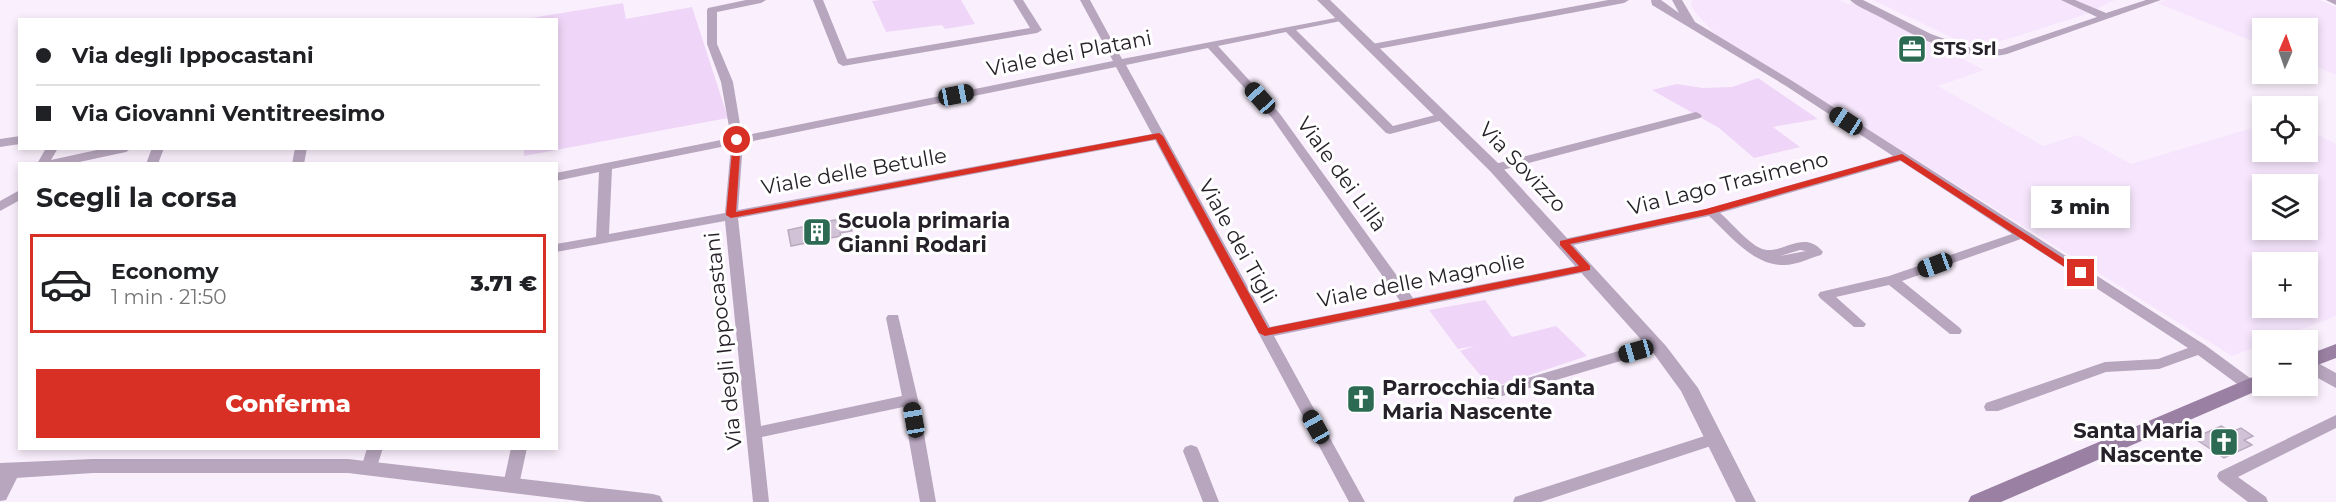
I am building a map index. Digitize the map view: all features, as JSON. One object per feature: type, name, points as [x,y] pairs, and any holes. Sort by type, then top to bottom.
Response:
[{"type":"main road","points":[[2318,358],[2336,351]]},
{"type":"main road","points":[[1979,502],[2252,384]]},
{"type":"street","name":"Via degli Ippocastani","points":[[760,502],[731,215],[737,140],[727,82],[712,44],[712,10],[761,0]]},
{"type":"street","points":[[818,0],[843,63],[1037,30],[1018,0]]},
{"type":"street","name":"Viale dei Tigli","points":[[1085,0],[1357,502]]},
{"type":"street","name":"Via Sovizzo","points":[[1323,0],[1495,168],[1656,345],[1689,388],[1746,502]]},
{"type":"street","points":[[1372,47],[1584,3],[1624,0]]},
{"type":"street","points":[[1656,0],[1656,3],[1790,84],[2021,235],[2252,380]]},
{"type":"street","points":[[1677,0],[1691,24]]},
{"type":"street","points":[[1855,0],[1942,43],[1972,52],[2003,52],[2156,0]]},
{"type":"street","points":[[2066,0],[2106,17]]},
{"type":"street","points":[[2331,0],[2336,2]]},
{"type":"street","name":"Viale dei Platani","points":[[558,177],[1342,18]]},
{"type":"street","points":[[1290,30],[1390,130],[1443,117]]},
{"type":"street","name":"Viale dei Lillà","points":[[1212,46],[1276,116],[1410,303]]},
{"type":"street","points":[[1495,168],[1696,116]]},
{"type":"street","name":"Viale delle Betulle","points":[[558,249],[1159,136]]},
{"type":"street","points":[[0,143],[18,140]]},
{"type":"street","points":[[60,162],[116,150]]},
{"type":"street","name":"Via Lago Trasimeno","points":[[1564,243],[1711,211],[1902,157]]},
{"type":"street","points":[[602,240],[606,166]]},
{"type":"street","points":[[0,207],[18,195]]},
{"type":"street","points":[[1711,211],[1755,251]]},
{"type":"street","points":[[1859,324],[1825,295],[1892,280],[2021,235]]},
{"type":"street","name":"Viale delle Magnolie","points":[[1265,333],[1586,268]]},
{"type":"street","points":[[1892,280],[1955,331]]},
{"type":"street","points":[[893,318],[928,502]]},
{"type":"street","points":[[1492,394],[1656,345]]},
{"type":"street","points":[[1992,407],[2105,367],[2159,364],[2200,349]]},
{"type":"street","points":[[2318,370],[2336,382]]},
{"type":"street","points":[[753,432],[910,400]]},
{"type":"street","points":[[2260,502],[2225,476],[2336,422]]},
{"type":"street","points":[[1521,502],[1714,439]]},
{"type":"street","points":[[369,469],[374,450]]},
{"type":"street","points":[[511,485],[519,450]]},
{"type":"street","points":[[1191,451],[1210,502]]},
{"type":"street","points":[[0,495],[7,471],[93,466],[348,466],[653,502]]},
{"type":"shaded area","points":[[961,0],[975,24],[945,29],[942,25],[886,32],[872,1]]},
{"type":"shaded area","points":[[1692,0],[1839,0],[1848,4],[1852,3],[1984,70],[1938,86],[2043,146],[2078,135],[2131,164],[2252,128],[2252,162],[2318,162],[2318,135],[2336,144],[2336,316],[2300,330],[2252,330],[2252,349],[2232,356],[1716,35],[1691,5]]},
{"type":"shaded area","points":[[1873,0],[2115,0],[2084,15],[1976,49]]},
{"type":"shaded area","points":[[2167,0],[2319,0],[2336,7],[2336,75],[2318,68],[2318,18],[2252,18],[2252,41],[2157,3]]},
{"type":"shaded area","points":[[623,3],[626,19],[692,7],[728,118],[558,150],[558,18],[531,18]]},
{"type":"shaded area","points":[[1758,78],[1818,119],[1773,127],[1800,147],[1754,158],[1719,128],[1652,90],[1677,84],[1703,88],[1732,87]]},
{"type":"shaded area","points":[[524,150],[556,150],[524,156]]},
{"type":"shaded area","points":[[1485,300],[1512,337],[1556,326],[1587,356],[1491,388],[1460,351],[1474,346],[1458,349],[1429,310]]},
{"type":"building","name":"Scuola primaria Gianni Rodari","points":[[849,217],[852,231],[840,233],[841,236],[791,246],[788,230]]},
{"type":"building","name":"Santa Maria Nascente","points":[[2221,426],[2231,432],[2241,428],[2253,436],[2244,440],[2252,445],[2224,458],[2194,438]]},
{"type":"place","name":"STS Srl","points":[[1912,49]]},
{"type":"place","name":"Scuola primaria Gianni Rodari","points":[[817,232]]},
{"type":"place","name":"Parrocchia di Santa Maria Nascente","points":[[1361,399]]},
{"type":"place","name":"Santa Maria Nascente","points":[[2224,442]]},
{"type":"route","points":[[737,140],[731,215],[1159,136],[1265,333],[1586,268],[1564,243],[1708,212],[1902,157],[2081,273]]}]
